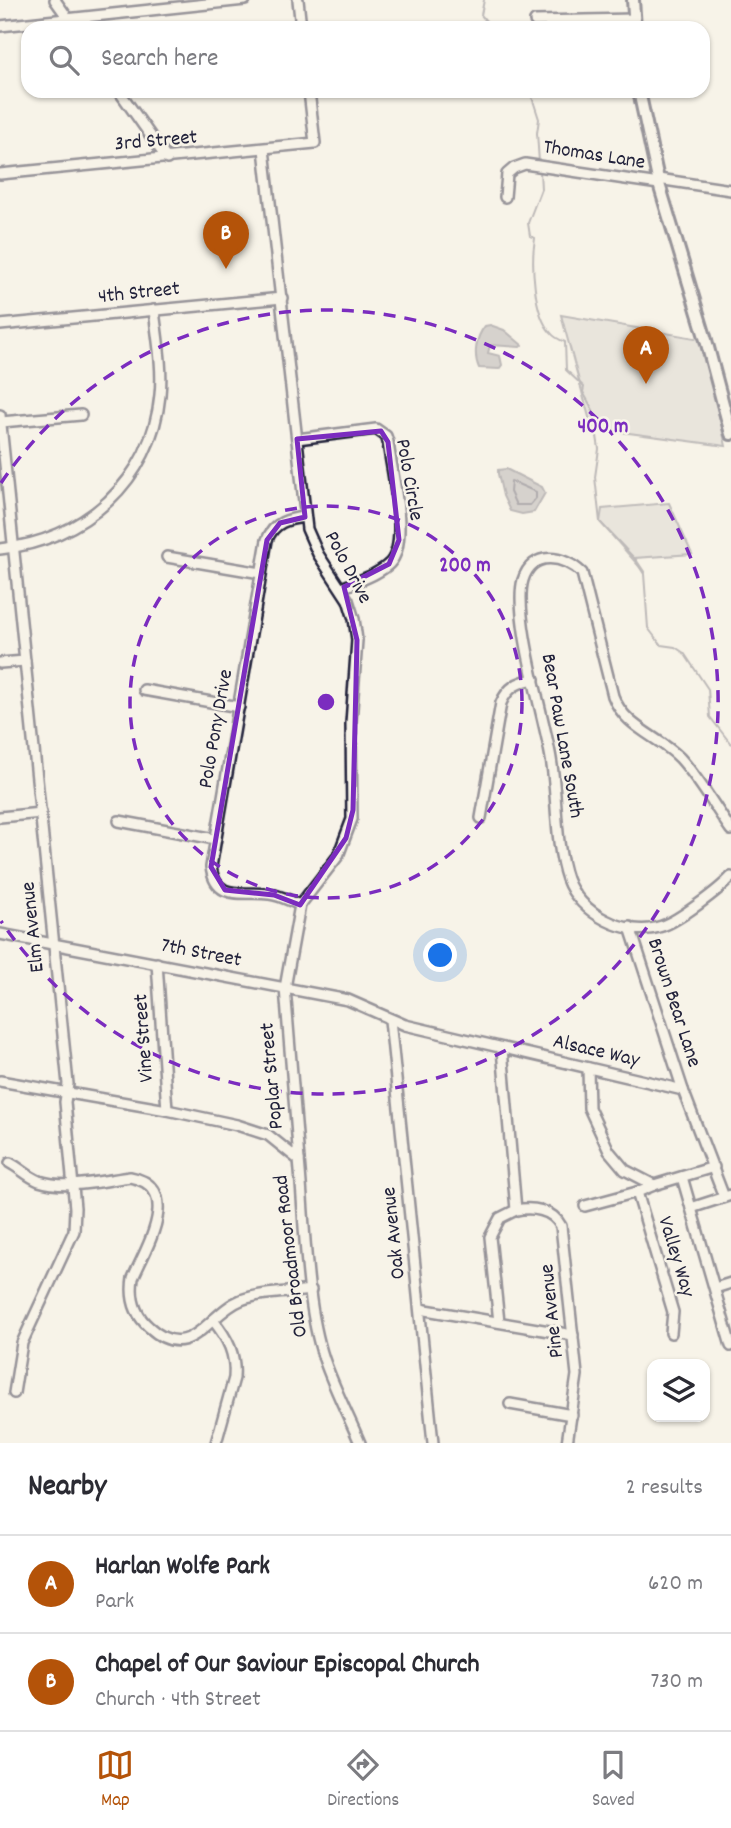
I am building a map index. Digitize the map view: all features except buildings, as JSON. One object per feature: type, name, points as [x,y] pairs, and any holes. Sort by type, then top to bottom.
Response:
[{"type":"main road","points":[[633,0],[635,21]]},
{"type":"main road","points":[[640,98],[658,181],[731,434]]},
{"type":"street","points":[[55,0],[69,19]]},
{"type":"street","points":[[49,21],[245,0]]},
{"type":"street","points":[[298,0],[300,21]]},
{"type":"street","points":[[0,26],[21,24]]},
{"type":"street","points":[[124,98],[167,159]]},
{"type":"street","name":"3rd Street","points":[[0,174],[315,143],[310,98]]},
{"type":"street","name":"Polo Drive","points":[[264,149],[305,517],[309,536],[318,554],[342,588],[352,610],[357,640],[351,723],[352,819],[338,856],[300,905],[285,988]]},
{"type":"street","name":"Thomas Lane","points":[[505,197],[507,174],[514,168],[528,164],[731,190]]},
{"type":"street","name":"4th Street","points":[[0,325],[282,298]]},
{"type":"street","points":[[0,549],[52,538],[78,525],[118,492],[137,465],[155,422],[160,394],[154,310]]},
{"type":"street","name":"Elm Avenue","points":[[0,415],[54,944],[75,1208],[74,1231],[22,1343],[14,1393]]},
{"type":"street","points":[[1,422],[81,415]]},
{"type":"street","name":"Polo Circle","points":[[297,439],[376,429],[386,436],[399,530],[396,553],[384,568],[342,588]]},
{"type":"street","name":"Polo Pony Drive","points":[[300,905],[274,895],[237,894],[220,887],[214,879],[211,867],[270,533],[285,520],[305,517]]},
{"type":"street","points":[[167,557],[261,573]]},
{"type":"street","name":"Bear Paw Lane South","points":[[630,927],[593,914],[577,898],[566,878],[550,753],[521,609],[523,580],[537,562],[553,557],[569,562],[582,573],[612,696],[620,711],[631,723],[682,760],[731,830]]},
{"type":"street","points":[[0,663],[25,661]]},
{"type":"street","points":[[481,818],[501,703],[510,688],[522,681],[534,679]]},
{"type":"street","points":[[144,690],[239,707]]},
{"type":"street","points":[[0,817],[41,813]]},
{"type":"street","points":[[119,821],[215,839]]},
{"type":"street","points":[[630,927],[647,930],[669,924],[731,877]]},
{"type":"street","name":"Brown Bear Lane","points":[[630,927],[683,1090]]},
{"type":"street","name":"7th Street","points":[[0,934],[348,1000],[366,1006],[390,1020]]},
{"type":"street","name":"Vine Street","points":[[157,963],[167,1110]]},
{"type":"street","name":"Poplar Street","points":[[285,988],[299,1160]]},
{"type":"street","name":"Alsace Way","points":[[390,1020],[502,1049],[683,1090]]},
{"type":"street","name":"Oak Avenue","points":[[390,1020],[433,1443]]},
{"type":"street","points":[[499,1322],[491,1237],[500,1218],[516,1210],[502,1049]]},
{"type":"street","points":[[588,1068],[589,1108],[609,1151],[625,1170],[653,1185]]},
{"type":"street","name":"Old Broadmoor Road","points":[[0,1081],[167,1110],[253,1130],[280,1143],[299,1160],[311,1290],[324,1358],[360,1443]]},
{"type":"street","points":[[683,1090],[728,1196],[691,1208]]},
{"type":"street","points":[[10,1163],[40,1181],[72,1185],[130,1177],[152,1187],[158,1199],[159,1212],[133,1278],[132,1288],[135,1309],[146,1325],[169,1340],[178,1341],[196,1335],[227,1308],[244,1299],[311,1290]]},
{"type":"street","points":[[585,1206],[714,1167]]},
{"type":"street","points":[[682,1177],[731,1346]]},
{"type":"street","name":"Valley Way","points":[[637,1192],[673,1312],[671,1333]]},
{"type":"street","name":"Pine Avenue","points":[[516,1210],[534,1209],[544,1212],[558,1219],[561,1226],[577,1375],[567,1443]]},
{"type":"street","points":[[715,1288],[731,1283]]},
{"type":"street","points":[[420,1309],[573,1335]]},
{"type":"street","points":[[214,1320],[231,1347],[235,1368],[216,1443]]},
{"type":"street","points":[[510,1404],[572,1415]]},
{"type":"highlighted area","points":[[381,431],[388,442],[399,540],[389,564],[344,587],[357,640],[353,810],[346,838],[300,905],[274,895],[225,890],[211,867],[267,540],[280,523],[305,517],[297,439]]},
{"type":"shaded area","points":[[561,315],[701,339],[726,446],[592,428]]},
{"type":"shaded area","points":[[669,503],[692,554],[635,558],[645,573],[600,522],[602,509]]},
{"type":"water","points":[[485,326],[504,330],[522,345],[490,345],[488,353],[500,356],[502,365],[499,369],[479,368],[477,363],[478,341]]},
{"type":"water","points":[[506,469],[542,487],[545,493],[534,512],[522,514],[510,511],[498,474],[498,470]]},
{"type":"waterway","points":[[484,0],[481,15],[486,21]]},
{"type":"waterway","points":[[532,98],[539,119],[539,162]]},
{"type":"waterway","points":[[540,171],[541,189],[528,223],[530,236],[535,238],[533,260],[537,301],[545,324],[554,336],[565,342],[566,370],[584,387],[583,392],[593,410],[599,449],[595,477],[600,522],[634,558],[644,574],[648,628],[661,645],[675,647],[684,653],[708,689],[710,717],[731,744]]},
{"type":"place","name":"Chapel of Our Saviour Episcopal Church","points":[[226,269]]},
{"type":"place","name":"Harlan Wolfe Park","points":[[646,384]]}]
